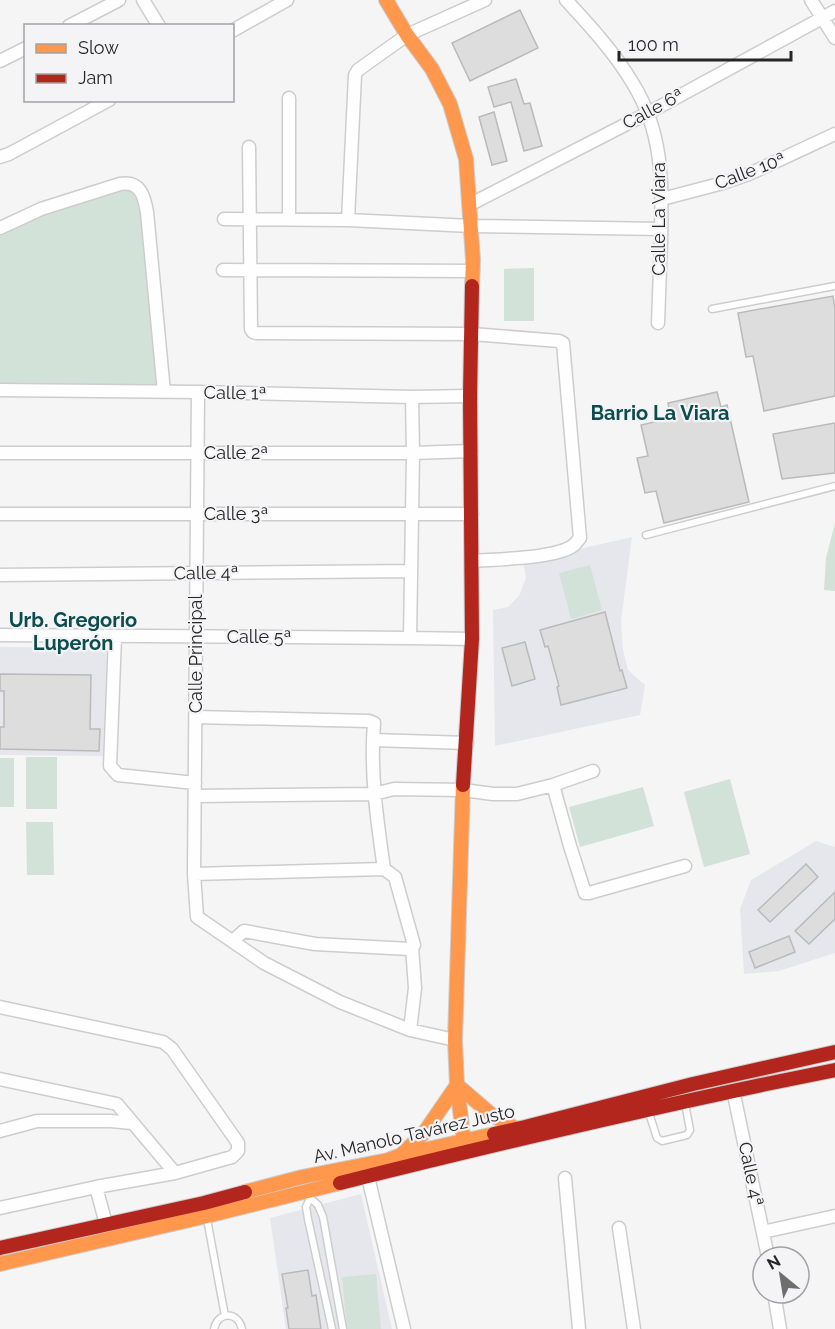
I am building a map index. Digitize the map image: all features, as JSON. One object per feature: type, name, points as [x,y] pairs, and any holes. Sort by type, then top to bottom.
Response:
[{"type":"main road","points":[[386,0],[407,35],[432,69],[450,104],[466,159],[471,225],[473,271],[470,396],[472,639],[455,1040],[457,1085],[464,1146]]},
{"type":"main road","name":"Av. Manolo Tavárez Justo","points":[[0,1264],[309,1194],[368,1177],[514,1128],[835,1052]]},
{"type":"main road","name":"Av. Manolo Tavárez Justo","points":[[0,1248],[204,1203],[302,1177],[388,1160],[401,1155],[464,1146],[648,1111],[733,1090],[835,1070]]},
{"type":"main road","points":[[457,1085],[492,1115],[514,1128]]},
{"type":"main road","points":[[401,1155],[424,1133],[457,1085]]},
{"type":"street","points":[[73,24],[118,0]]},
{"type":"street","points":[[143,0],[158,24]]},
{"type":"street","points":[[234,30],[287,0]]},
{"type":"street","points":[[348,220],[358,70],[407,35],[485,0]]},
{"type":"street","name":"Calle La Viara","points":[[566,0],[611,50],[633,82],[648,112],[660,161],[662,199],[658,323]]},
{"type":"street","points":[[811,0],[835,38]]},
{"type":"street","name":"Calle 6ª","points":[[469,205],[648,112],[835,10]]},
{"type":"street","points":[[0,61],[24,49]]},
{"type":"street","points":[[289,98],[289,218]]},
{"type":"street","points":[[0,157],[105,102]]},
{"type":"street","name":"Calle 10ª","points":[[662,199],[741,177],[835,135]]},
{"type":"street","points":[[249,147],[251,329],[253,332],[472,334],[559,340],[563,343],[580,538],[573,546],[556,553],[472,561]]},
{"type":"street","points":[[0,228],[41,209],[110,187],[130,184],[138,189],[144,199],[147,212],[164,392]]},
{"type":"street","points":[[224,219],[289,218],[661,229]]},
{"type":"street","points":[[223,270],[473,271]]},
{"type":"street","name":"Calle 1ª","points":[[0,390],[470,396]]},
{"type":"street","name":"Calle Principal","points":[[198,392],[194,874],[197,917],[234,942]]},
{"type":"street","points":[[410,638],[412,397]]},
{"type":"street","name":"Calle 2ª","points":[[0,453],[471,451]]},
{"type":"street","name":"Calle 3ª","points":[[0,514],[472,514]]},
{"type":"street","name":"Calle 4ª","points":[[0,575],[411,572]]},
{"type":"street","name":"Calle 5ª","points":[[0,635],[472,639]]},
{"type":"street","points":[[115,637],[110,766],[118,775],[195,783]]},
{"type":"street","points":[[196,717],[369,721],[374,723],[374,794],[384,869]]},
{"type":"street","points":[[373,740],[466,743]]},
{"type":"street","points":[[195,796],[374,794],[394,789],[464,790],[493,794],[517,794],[594,771]]},
{"type":"street","points":[[553,785],[585,893],[685,866]]},
{"type":"street","points":[[194,874],[384,869],[395,877],[414,945],[412,947],[416,988],[410,1030]]},
{"type":"street","points":[[412,947],[410,949],[315,944],[244,932],[234,942],[264,963],[340,1002],[410,1030],[455,1040]]},
{"type":"street","points":[[0,1007],[163,1042],[172,1049],[238,1143],[238,1150],[232,1157],[175,1173],[0,1208]]},
{"type":"street","points":[[0,1079],[117,1104],[175,1173]]},
{"type":"street","name":"Calle 4ª","points":[[733,1090],[766,1245]]},
{"type":"street","points":[[0,1131],[37,1121],[132,1123]]},
{"type":"street","points":[[368,1177],[404,1329]]},
{"type":"street","points":[[565,1178],[579,1329]]},
{"type":"street","points":[[96,1187],[106,1224]]},
{"type":"street","points":[[763,1232],[835,1216]]},
{"type":"street","points":[[619,1228],[634,1329]]},
{"type":"street","points":[[776,1305],[780,1329]]},
{"type":"lane","points":[[712,309],[835,286]]},
{"type":"lane","points":[[646,535],[835,486]]},
{"type":"lane","points":[[648,1111],[658,1140],[679,1137],[689,1133],[685,1102]]},
{"type":"lane","points":[[302,1177],[323,1217],[343,1329]]},
{"type":"lane","points":[[309,1194],[306,1207],[308,1219],[332,1329]]},
{"type":"lane","points":[[207,1216],[225,1316]]},
{"type":"lane","points":[[317,1261],[331,1258]]},
{"type":"lane","points":[[214,1329],[216,1322],[225,1316],[236,1318],[242,1329]]},
{"type":"shaded area","points":[[138,189],[164,392],[0,390],[0,228],[101,190]]},
{"type":"shaded area","points":[[534,268],[534,321],[504,321],[504,269]]},
{"type":"shaded area","points":[[835,523],[835,591],[824,590],[826,558]]},
{"type":"shaded area","points":[[632,537],[621,621],[623,650],[628,670],[645,685],[640,715],[495,746],[493,610],[508,607],[519,596],[526,578],[523,562]]},
{"type":"shaded area","points":[[590,565],[602,610],[571,619],[559,573]]},
{"type":"shaded area","points":[[0,647],[107,648],[103,756],[0,755]]},
{"type":"shaded area","points":[[26,757],[57,757],[57,809],[26,809]]},
{"type":"shaded area","points":[[0,758],[14,758],[14,807],[0,807]]},
{"type":"shaded area","points":[[730,779],[750,854],[704,867],[684,792]]},
{"type":"shaded area","points":[[643,787],[654,826],[580,847],[569,807]]},
{"type":"shaded area","points":[[26,822],[53,822],[54,875],[27,875]]},
{"type":"shaded area","points":[[816,841],[835,847],[835,953],[779,971],[744,974],[740,909],[751,880]]},
{"type":"shaded area","points":[[361,1194],[392,1329],[286,1329],[270,1218]]},
{"type":"shaded area","points":[[376,1274],[381,1329],[347,1329],[342,1277]]},
{"type":"building","points":[[520,10],[538,48],[470,81],[452,43]]},
{"type":"building","points":[[516,79],[524,104],[530,103],[542,146],[524,151],[511,102],[494,107],[488,87]]},
{"type":"building","points":[[494,112],[507,161],[492,165],[479,117]]},
{"type":"building","points":[[833,296],[835,396],[764,411],[753,356],[746,357],[738,313]]},
{"type":"building","points":[[717,392],[721,407],[727,405],[749,502],[664,523],[656,491],[645,493],[637,458],[648,456],[641,425],[671,418],[668,403]]},
{"type":"building","points":[[835,423],[835,473],[782,479],[773,434]]},
{"type":"building","points":[[605,612],[620,671],[622,670],[627,688],[561,705],[557,687],[559,686],[548,646],[545,647],[540,630]]},
{"type":"building","points":[[525,642],[535,679],[512,686],[502,648]]},
{"type":"building","points":[[0,674],[91,675],[90,729],[100,729],[99,751],[0,749],[0,727],[4,727],[4,691],[0,691]]},
{"type":"building","points":[[806,864],[818,877],[770,922],[758,910]]},
{"type":"building","points":[[835,892],[835,919],[809,944],[795,931]]},
{"type":"building","points":[[789,936],[795,952],[755,968],[749,952]]},
{"type":"building","points":[[308,1270],[312,1296],[316,1295],[321,1329],[289,1329],[282,1274]]},
{"type":"traffic: slow","points":[[386,0],[407,35],[432,69],[450,104],[466,159],[473,260],[472,286]]},
{"type":"traffic: slow","points":[[463,785],[455,1040],[457,1085],[465,1152]]},
{"type":"traffic: slow","points":[[402,1154],[424,1133],[457,1085],[492,1115],[515,1128]]},
{"type":"traffic: slow","points":[[245,1192],[494,1134]]},
{"type":"traffic: slow","points":[[0,1264],[340,1183]]},
{"type":"traffic: jam","points":[[463,785],[472,639],[470,396],[472,286]]},
{"type":"traffic: jam","points":[[494,1134],[693,1084],[835,1052]]},
{"type":"traffic: jam","points":[[340,1183],[587,1123],[835,1070]]},
{"type":"traffic: jam","points":[[0,1248],[245,1192]]},
{"type":"district","name":"Barrio La Viara","points":[[660,413]]},
{"type":"district","name":"Urb. Gregorio Luperón","points":[[73,632]]}]
